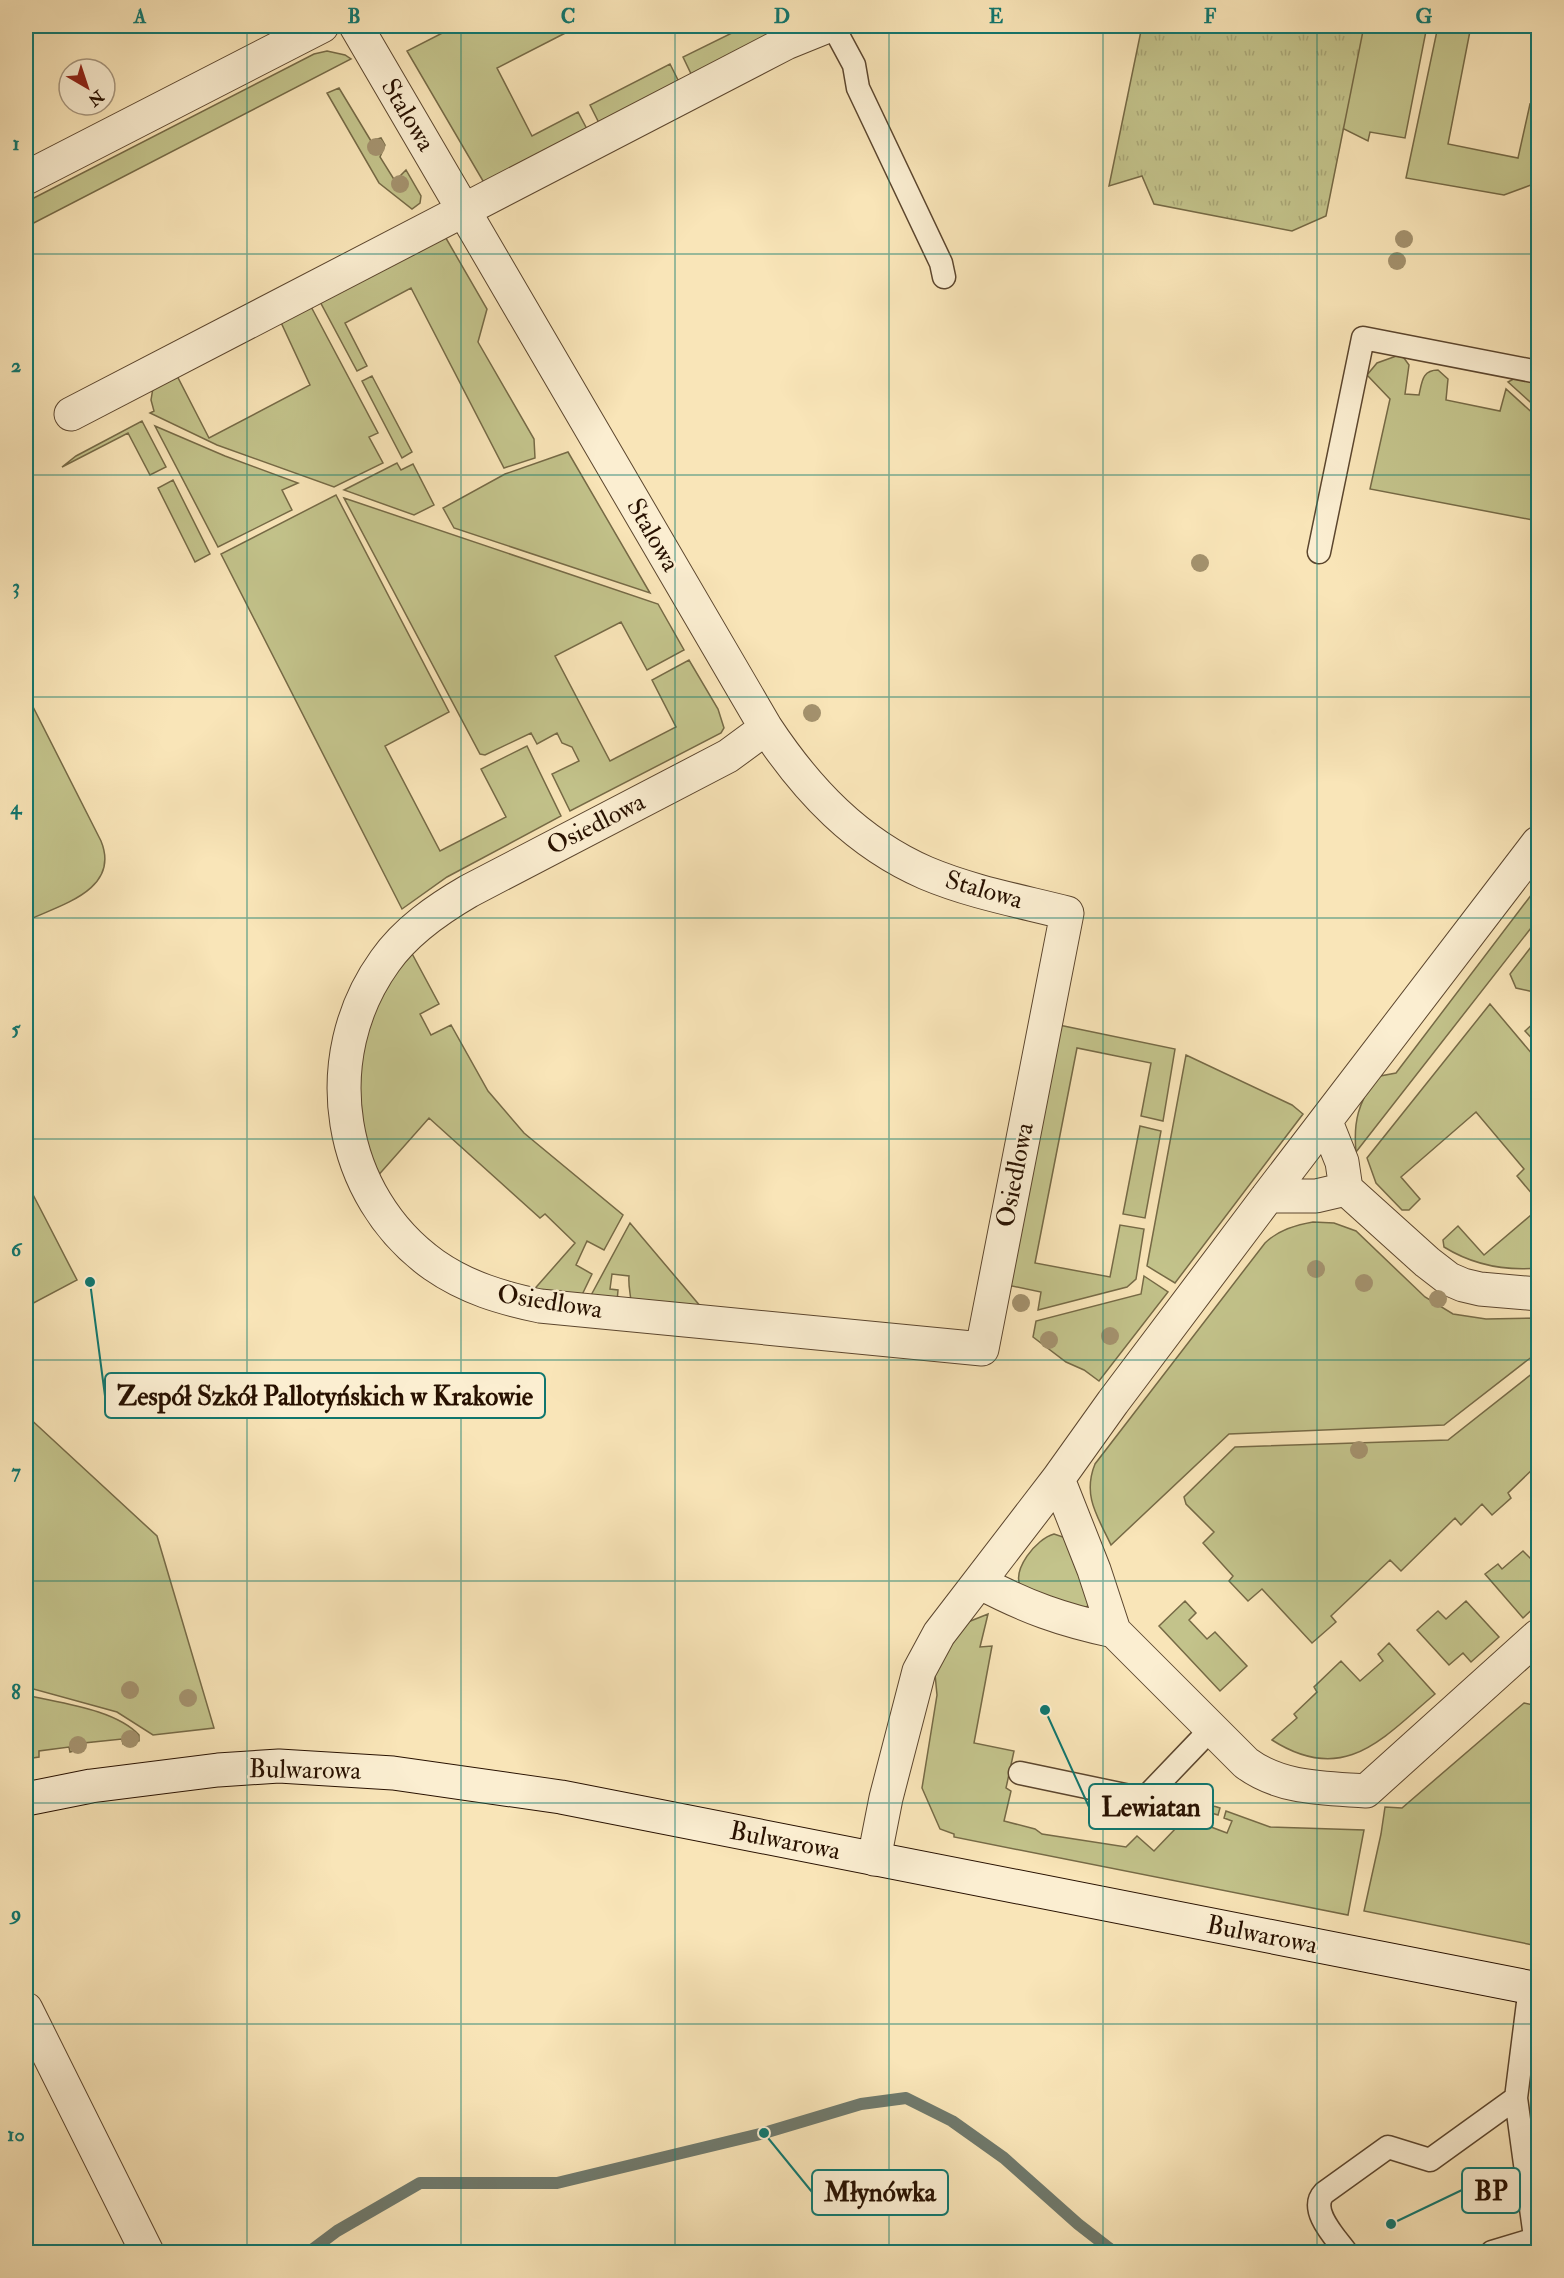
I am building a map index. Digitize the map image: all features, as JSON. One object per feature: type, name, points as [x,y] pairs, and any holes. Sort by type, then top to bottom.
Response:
[{"type":"street","points":[[26,178],[322,26]]},
{"type":"street","name":"Stalowa","points":[[356,26],[766,728],[786,758],[825,804],[843,821],[898,860],[928,874],[963,886],[1067,913]]},
{"type":"street","points":[[71,414],[786,43],[828,26]]},
{"type":"street","name":"Osiedlowa","points":[[766,728],[728,756],[451,901],[408,934],[385,961],[370,985],[361,1005],[350,1043],[344,1086],[347,1135],[362,1176],[386,1217],[412,1247],[448,1274],[494,1296],[540,1306],[982,1349],[1067,913]]},
{"type":"street","points":[[874,1859],[886,1798],[919,1671],[939,1634],[1058,1479],[1268,1196],[1539,843]]},
{"type":"street","points":[[1326,1122],[1342,1162],[1346,1189],[1427,1262],[1449,1279],[1463,1285],[1480,1289],[1539,1294]]},
{"type":"street","points":[[1268,1196],[1316,1196],[1346,1189]]},
{"type":"street","points":[[1058,1479],[1094,1570],[1114,1631],[1246,1763],[1272,1778],[1306,1786],[1366,1791],[1539,1636]]},
{"type":"street","points":[[979,1582],[1028,1606],[1071,1622],[1114,1631]]},
{"type":"street","name":"Bulwarowa","points":[[26,1799],[113,1783],[218,1770],[279,1766],[341,1768],[393,1773],[561,1797],[1534,1988]]},
{"type":"street","points":[[26,2009],[147,2253]]},
{"type":"lane","points":[[833,26],[854,65],[858,88],[941,263],[944,277]]},
{"type":"lane","points":[[1319,552],[1363,338],[1539,372]]},
{"type":"lane","points":[[1020,1773],[1144,1799],[1211,1729]]},
{"type":"lane","points":[[1492,2253],[1536,2246],[1516,2098],[1534,1988]]},
{"type":"lane","points":[[1346,2253],[1320,2212],[1319,2202],[1324,2193],[1388,2147],[1430,2160],[1516,2098]]},
{"type":"green space","points":[[456,26],[579,26],[497,68],[532,136],[578,112],[589,133],[490,181],[483,181],[407,51]]},
{"type":"green space","points":[[746,26],[768,26],[775,38],[694,80],[683,57]]},
{"type":"green space","points":[[1142,26],[1364,26],[1326,216],[1292,231],[1154,204],[1142,176],[1109,186]]},
{"type":"green space","points":[[1328,26],[1427,26],[1405,138],[1370,132],[1368,141],[1342,128]]},
{"type":"green space","points":[[1438,26],[1471,26],[1448,144],[1518,158],[1530,104],[1538,106],[1538,147],[1531,185],[1504,195],[1406,178]]},
{"type":"green space","points":[[327,51],[345,55],[351,59],[26,227],[26,202],[314,54]]},
{"type":"green space","points":[[670,64],[681,86],[601,127],[590,105]]},
{"type":"green space","points":[[339,88],[371,141],[381,138],[385,145],[380,157],[395,181],[406,170],[421,196],[420,203],[412,209],[379,183],[327,93]]},
{"type":"green space","points":[[443,233],[487,309],[478,342],[534,439],[535,458],[504,468],[411,288],[345,323],[367,366],[357,371],[317,296]]},
{"type":"green space","points":[[308,301],[378,433],[369,437],[383,463],[334,487],[217,445],[150,413],[154,411],[151,400],[153,388],[174,370],[209,438],[310,385],[278,316]]},
{"type":"green space","points":[[1399,355],[1409,365],[1405,394],[1419,395],[1426,374],[1438,370],[1448,379],[1446,400],[1500,411],[1506,389],[1538,418],[1538,521],[1370,489],[1390,399],[1367,375],[1377,363]]},
{"type":"green space","points":[[372,376],[412,452],[402,458],[362,381]]},
{"type":"green space","points":[[1517,377],[1538,381],[1538,409],[1508,382]]},
{"type":"green space","points":[[142,421],[166,467],[150,475],[128,433],[62,467],[76,456]]},
{"type":"green space","points":[[155,426],[225,456],[298,483],[282,490],[292,510],[218,547]]},
{"type":"green space","points":[[568,452],[650,593],[454,528],[443,508],[505,474]]},
{"type":"green space","points":[[397,463],[401,470],[413,464],[434,505],[414,515],[344,490]]},
{"type":"green space","points":[[173,480],[210,554],[195,562],[158,488]]},
{"type":"green space","points":[[336,495],[449,712],[385,746],[440,851],[506,817],[481,769],[527,746],[561,816],[447,877],[402,909],[221,554]]},
{"type":"green space","points":[[344,498],[658,604],[684,650],[647,670],[621,622],[555,656],[610,761],[676,727],[652,680],[689,660],[718,709],[724,728],[721,733],[570,811],[552,774],[579,761],[572,747],[562,743],[557,733],[537,744],[531,733],[485,755],[480,754]]},
{"type":"green space","points":[[26,693],[101,841],[105,858],[102,872],[95,884],[84,893],[70,902],[26,921]]},
{"type":"green space","points":[[1538,886],[1538,919],[1356,1152],[1355,1131],[1358,1113],[1375,1077],[1396,1073]]},
{"type":"green space","points":[[1538,938],[1538,993],[1516,988],[1510,974]]},
{"type":"green space","points":[[409,948],[439,1004],[420,1014],[431,1035],[451,1025],[488,1091],[524,1133],[623,1215],[604,1250],[587,1241],[576,1265],[592,1274],[580,1299],[531,1293],[575,1243],[545,1214],[540,1218],[429,1118],[375,1179],[358,1125],[363,1032]]},
{"type":"green space","points":[[1490,1004],[1538,1061],[1538,1201],[1517,1176],[1524,1169],[1476,1112],[1401,1177],[1420,1199],[1409,1210],[1402,1210],[1376,1183],[1367,1158]]},
{"type":"green space","points":[[1538,1019],[1538,1045],[1525,1031]]},
{"type":"green space","points":[[1059,1025],[1175,1049],[1163,1121],[1141,1116],[1151,1063],[1077,1048],[1035,1263],[1110,1277],[1120,1225],[1144,1229],[1136,1279],[1127,1287],[1038,1310],[1041,1292],[1007,1285]]},
{"type":"green space","points":[[1186,1055],[1292,1105],[1303,1114],[1175,1283],[1147,1266]]},
{"type":"green space","points":[[1140,1126],[1161,1131],[1145,1218],[1123,1214]]},
{"type":"green space","points":[[26,1181],[77,1280],[26,1307]]},
{"type":"green space","points":[[1538,1209],[1538,1268],[1513,1269],[1489,1265],[1466,1258],[1444,1247],[1443,1240],[1458,1226],[1484,1255]]},
{"type":"green space","points":[[1313,1222],[1334,1223],[1356,1231],[1425,1297],[1453,1314],[1486,1319],[1538,1318],[1538,1352],[1444,1425],[1229,1434],[1111,1545],[1097,1516],[1091,1496],[1091,1476],[1095,1464],[1265,1243],[1287,1229]]},
{"type":"green space","points":[[630,1223],[701,1307],[631,1304],[629,1276],[612,1274],[610,1289],[618,1290],[617,1302],[589,1299]]},
{"type":"green space","points":[[1144,1276],[1168,1292],[1099,1381],[1084,1370],[1066,1362],[1033,1337],[1036,1321],[1141,1294]]},
{"type":"green space","points":[[1538,1369],[1538,1464],[1508,1493],[1511,1498],[1492,1515],[1482,1504],[1461,1525],[1455,1518],[1401,1571],[1390,1560],[1331,1616],[1336,1622],[1312,1643],[1262,1589],[1248,1601],[1229,1581],[1233,1576],[1203,1543],[1214,1532],[1186,1504],[1184,1497],[1235,1447],[1448,1440]]},
{"type":"green space","points":[[26,1415],[157,1536],[214,1728],[153,1735],[117,1712],[26,1687]]},
{"type":"green space","points":[[1054,1534],[1066,1538],[1090,1604],[1085,1608],[1021,1588],[1019,1573],[1022,1564],[1040,1542]]},
{"type":"green space","points":[[1523,1551],[1532,1560],[1538,1555],[1538,1604],[1523,1618],[1485,1574],[1498,1564],[1502,1569]]},
{"type":"green space","points":[[1185,1601],[1196,1613],[1189,1620],[1207,1639],[1215,1632],[1247,1666],[1220,1691],[1159,1626]]},
{"type":"green space","points":[[1466,1601],[1499,1637],[1471,1662],[1463,1653],[1449,1665],[1417,1630],[1438,1611],[1446,1619]]},
{"type":"green space","points":[[988,1614],[980,1647],[992,1646],[974,1743],[1014,1751],[1006,1788],[1011,1791],[1004,1821],[1035,1829],[1042,1834],[1126,1847],[1137,1836],[1154,1851],[1177,1827],[1160,1811],[1170,1800],[1191,1819],[1207,1806],[1220,1808],[1218,1815],[1208,1812],[1203,1824],[1227,1833],[1232,1821],[1224,1818],[1226,1811],[1270,1827],[1364,1830],[1348,1915],[954,1837],[954,1834],[940,1829],[922,1788],[937,1695],[935,1674],[937,1656],[968,1622]]},
{"type":"green space","points":[[1389,1643],[1435,1694],[1397,1727],[1361,1751],[1341,1758],[1320,1759],[1298,1753],[1272,1740],[1297,1718],[1294,1714],[1317,1692],[1314,1687],[1341,1661],[1360,1681],[1383,1661],[1378,1654]]},
{"type":"green space","points":[[26,1695],[86,1708],[116,1719],[139,1735],[139,1741],[123,1744],[122,1739],[84,1743],[85,1748],[70,1752],[69,1747],[39,1751],[39,1757],[26,1759]]},
{"type":"green space","points":[[1524,1703],[1538,1706],[1538,1946],[1364,1911],[1385,1807],[1402,1808]]},
{"type":"waterway","points":[[309,2252],[337,2231],[420,2183],[557,2183],[764,2133],[861,2104],[906,2098],[952,2121],[1004,2158],[1078,2224],[1114,2252]]},
{"type":"place","name":"Zespół Szkół Pallotyńskich w Krakowie","points":[[90,1282]]},
{"type":"place","name":"Lewiatan","points":[[1045,1710]]},
{"type":"place","name":"Młynówka","points":[[764,2133]]},
{"type":"place","name":"BP","points":[[1391,2224]]}]
